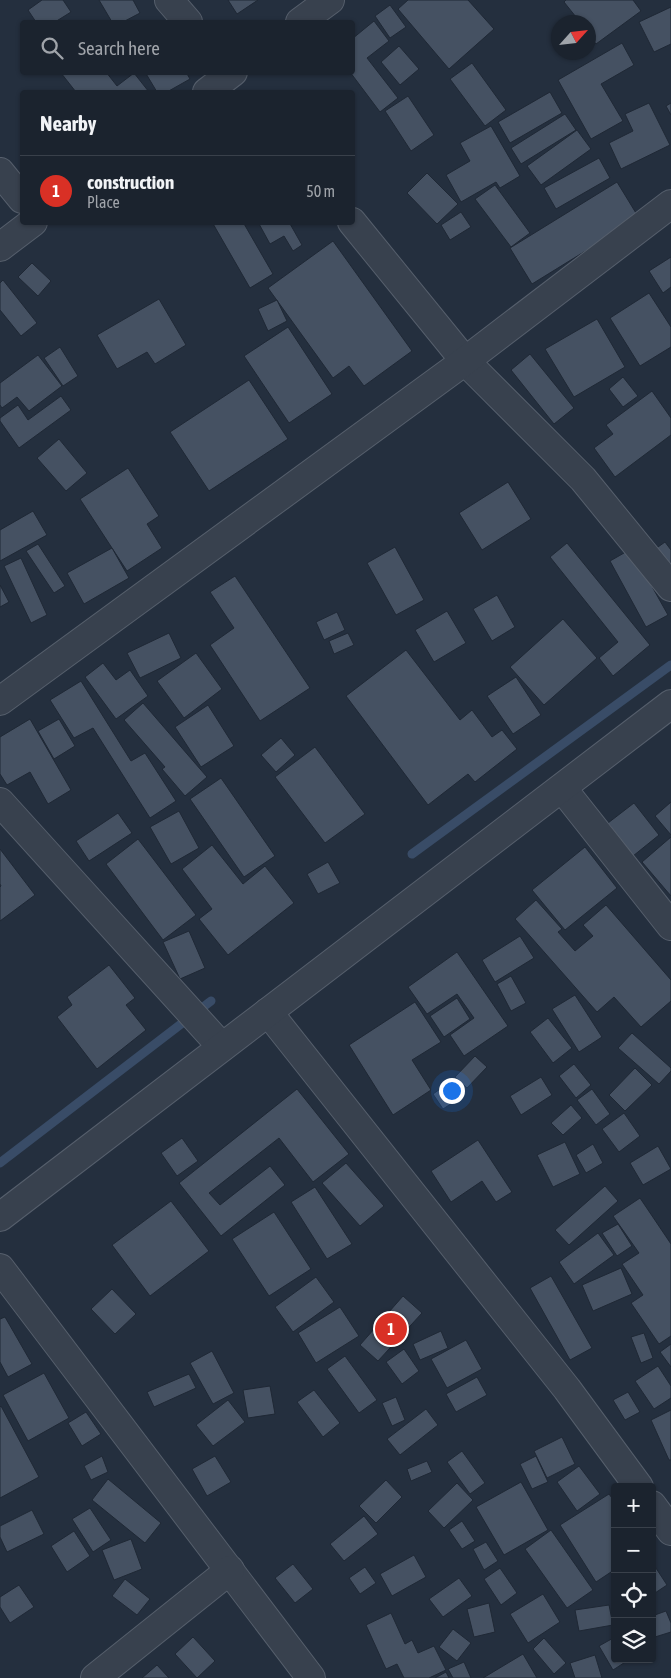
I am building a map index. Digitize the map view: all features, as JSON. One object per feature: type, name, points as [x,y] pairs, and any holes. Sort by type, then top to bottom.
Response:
[{"type":"street","points":[[169,0],[186,20]]},
{"type":"street","points":[[303,20],[330,0]]},
{"type":"street","points":[[211,90],[235,78]]},
{"type":"street","points":[[0,172],[20,197]]},
{"type":"street","points":[[0,702],[465,362],[671,204]]},
{"type":"street","points":[[0,247],[29,225]]},
{"type":"street","points":[[354,225],[465,362],[583,479],[671,587]]},
{"type":"street","points":[[0,1217],[671,704]]},
{"type":"street","points":[[562,788],[671,926]]},
{"type":"street","points":[[0,802],[222,1047]]},
{"type":"street","points":[[268,1012],[567,1389],[636,1483]]},
{"type":"street","points":[[0,1268],[311,1678]]},
{"type":"street","points":[[656,1510],[671,1531]]},
{"type":"street","points":[[95,1678],[230,1570]]},
{"type":"building","points":[[42,0],[63,0],[71,12],[58,20],[35,20],[28,10]]},
{"type":"building","points":[[99,0],[133,0],[140,13],[127,20],[111,20]]},
{"type":"building","points":[[228,0],[258,0],[237,14]]},
{"type":"building","points":[[408,0],[468,0],[494,29],[449,69],[398,9]]},
{"type":"building","points":[[566,0],[633,0],[641,11],[596,44],[596,15],[574,15],[564,2]]},
{"type":"building","points":[[390,5],[406,27],[390,38],[375,16]]},
{"type":"building","points":[[671,7],[671,44],[654,52],[639,22]]},
{"type":"building","points":[[374,21],[389,41],[367,58],[398,98],[380,112],[352,75],[355,75],[355,37]]},
{"type":"building","points":[[622,43],[634,65],[601,84],[623,121],[591,139],[558,80],[593,60],[596,60],[596,58]]},
{"type":"building","points":[[399,46],[419,69],[400,85],[381,62]]},
{"type":"building","points":[[472,63],[506,110],[485,126],[450,79]]},
{"type":"building","points":[[63,75],[108,75],[117,86],[131,75],[136,75],[147,90],[74,90]]},
{"type":"building","points":[[147,75],[188,75],[190,79],[171,90],[156,90]]},
{"type":"building","points":[[550,92],[562,113],[510,143],[498,122]]},
{"type":"building","points":[[408,96],[434,135],[411,151],[385,111]]},
{"type":"building","points":[[649,103],[670,145],[621,169],[609,143],[633,131],[625,114]]},
{"type":"building","points":[[671,103],[671,115],[666,106]]},
{"type":"building","points":[[565,114],[576,130],[521,164],[511,148]]},
{"type":"building","points":[[491,126],[520,176],[500,188],[496,182],[461,202],[446,175],[470,161],[460,143]]},
{"type":"building","points":[[577,130],[591,149],[541,185],[527,166]]},
{"type":"building","points":[[599,158],[610,178],[556,209],[544,188]]},
{"type":"building","points":[[427,173],[458,204],[437,224],[407,193]]},
{"type":"building","points":[[617,182],[639,218],[532,284],[510,248]]},
{"type":"building","points":[[495,185],[530,233],[511,247],[475,199]]},
{"type":"building","points":[[461,212],[471,227],[450,240],[441,225]]},
{"type":"building","points":[[214,225],[245,225],[273,274],[250,288]]},
{"type":"building","points":[[260,225],[291,225],[302,245],[293,251],[284,236],[270,244]]},
{"type":"building","points":[[333,241],[412,351],[364,386],[349,366],[333,378],[268,288]]},
{"type":"building","points":[[671,257],[671,287],[663,293],[649,271]]},
{"type":"building","points":[[32,263],[51,281],[38,296],[18,277]]},
{"type":"building","points":[[3,280],[37,323],[21,336],[0,310],[0,283]]},
{"type":"building","points":[[649,293],[671,327],[671,347],[640,366],[610,318]]},
{"type":"building","points":[[159,299],[186,345],[155,364],[147,352],[117,369],[97,335]]},
{"type":"building","points":[[277,300],[287,321],[268,331],[258,309]]},
{"type":"building","points":[[597,319],[625,367],[574,397],[545,349]]},
{"type":"building","points":[[288,327],[332,394],[289,423],[244,356]]},
{"type":"building","points":[[60,347],[78,376],[63,386],[44,358]]},
{"type":"building","points":[[530,354],[574,408],[554,424],[511,370]]},
{"type":"building","points":[[38,355],[62,386],[29,411],[17,397],[2,408],[0,405],[0,383]]},
{"type":"building","points":[[623,377],[638,396],[623,407],[609,389]]},
{"type":"building","points":[[249,380],[288,439],[209,491],[170,432]]},
{"type":"building","points":[[652,391],[671,418],[671,435],[615,477],[594,448],[613,434],[606,425]]},
{"type":"building","points":[[61,396],[71,410],[19,448],[0,421],[0,418],[18,405],[28,420]]},
{"type":"building","points":[[59,439],[87,473],[66,491],[37,458]]},
{"type":"building","points":[[128,468],[159,516],[147,524],[162,548],[127,571],[80,499]]},
{"type":"building","points":[[508,482],[531,519],[482,550],[459,513]]},
{"type":"building","points":[[33,511],[47,535],[0,561],[0,530]]},
{"type":"building","points":[[665,542],[671,550],[671,568],[651,552]]},
{"type":"building","points":[[567,543],[650,645],[613,676],[599,658],[618,642],[550,557]]},
{"type":"building","points":[[38,544],[65,586],[54,593],[26,551]]},
{"type":"building","points":[[395,547],[424,600],[396,615],[367,563]]},
{"type":"building","points":[[112,548],[129,578],[84,604],[67,573]]},
{"type":"building","points":[[631,549],[668,615],[646,627],[610,561]]},
{"type":"building","points":[[21,558],[47,615],[31,623],[4,566]]},
{"type":"building","points":[[235,576],[310,688],[260,721],[210,645],[234,628],[210,592]]},
{"type":"building","points":[[0,585],[9,602],[0,607]]},
{"type":"building","points":[[497,595],[515,627],[492,641],[473,609]]},
{"type":"building","points":[[447,611],[466,643],[434,662],[415,630]]},
{"type":"building","points":[[337,612],[345,630],[324,640],[316,622]]},
{"type":"building","points":[[563,619],[597,658],[544,705],[510,667]]},
{"type":"building","points":[[169,633],[181,658],[140,678],[127,653]]},
{"type":"building","points":[[348,633],[354,645],[334,654],[329,641]]},
{"type":"building","points":[[406,650],[460,720],[472,710],[492,737],[502,730],[517,749],[475,782],[468,774],[428,805],[346,696]]},
{"type":"building","points":[[196,653],[222,689],[184,718],[157,681]]},
{"type":"building","points":[[103,663],[116,680],[130,670],[148,696],[116,719],[85,677]]},
{"type":"building","points":[[516,677],[541,715],[513,734],[487,696]]},
{"type":"building","points":[[81,681],[131,761],[145,753],[176,801],[150,818],[93,728],[74,738],[50,700]]},
{"type":"building","points":[[143,703],[207,777],[185,796],[162,769],[165,767],[124,720]]},
{"type":"building","points":[[208,705],[234,746],[201,767],[175,727]]},
{"type":"building","points":[[30,719],[71,790],[48,804],[30,772],[7,785],[0,774],[0,737]]},
{"type":"building","points":[[59,719],[75,746],[54,759],[38,731]]},
{"type":"building","points":[[281,738],[295,755],[276,772],[261,755]]},
{"type":"building","points":[[315,747],[365,814],[325,843],[275,777]]},
{"type":"building","points":[[221,778],[275,856],[244,877],[190,799]]},
{"type":"building","points":[[671,802],[671,835],[655,816]]},
{"type":"building","points":[[634,803],[659,835],[633,856],[608,823]]},
{"type":"building","points":[[179,811],[199,848],[171,864],[150,827]]},
{"type":"building","points":[[118,813],[132,833],[89,861],[76,841]]},
{"type":"building","points":[[671,837],[671,896],[642,862]]},
{"type":"building","points":[[138,839],[196,915],[163,940],[106,864]]},
{"type":"building","points":[[212,845],[243,884],[265,866],[294,903],[228,955],[199,919],[212,909],[182,869]]},
{"type":"building","points":[[585,847],[617,888],[565,930],[532,890]]},
{"type":"building","points":[[0,849],[35,895],[0,921],[1,886]]},
{"type":"building","points":[[328,862],[340,883],[318,894],[307,874]]},
{"type":"building","points":[[536,900],[562,929],[558,932],[575,951],[593,936],[583,925],[606,905],[671,980],[671,1001],[641,1027],[614,997],[597,1012],[515,919]]},
{"type":"building","points":[[189,931],[205,968],[180,979],[163,942]]},
{"type":"building","points":[[520,936],[534,958],[495,982],[482,960]]},
{"type":"building","points":[[457,952],[508,1026],[464,1056],[450,1035],[474,1018],[457,994],[427,1014],[408,987]]},
{"type":"building","points":[[109,965],[135,998],[126,1005],[146,1030],[97,1069],[57,1017],[72,1005],[67,997]]},
{"type":"building","points":[[511,976],[526,1003],[511,1011],[497,984]]},
{"type":"building","points":[[575,995],[602,1037],[579,1052],[552,1009]]},
{"type":"building","points":[[457,998],[470,1019],[444,1037],[430,1016]]},
{"type":"building","points":[[415,1002],[441,1042],[412,1060],[431,1090],[393,1115],[349,1045]]},
{"type":"building","points":[[548,1018],[572,1048],[553,1063],[530,1032]]},
{"type":"building","points":[[632,1033],[671,1068],[671,1071],[659,1084],[618,1048]]},
{"type":"building","points":[[475,1056],[487,1067],[467,1088],[455,1077]]},
{"type":"building","points":[[574,1064],[591,1085],[576,1098],[559,1076]]},
{"type":"building","points":[[635,1068],[652,1085],[625,1111],[609,1095]]},
{"type":"building","points":[[541,1077],[552,1095],[521,1115],[510,1096]]},
{"type":"building","points":[[453,1080],[463,1096],[443,1109],[433,1094]]},
{"type":"building","points":[[297,1089],[349,1154],[313,1182],[279,1138],[209,1193],[220,1205],[270,1166],[285,1185],[221,1236],[179,1183]]},
{"type":"building","points":[[592,1089],[610,1114],[596,1125],[577,1100]]},
{"type":"building","points":[[571,1105],[582,1118],[563,1135],[551,1123]]},
{"type":"building","points":[[624,1113],[640,1136],[619,1152],[602,1129]]},
{"type":"building","points":[[182,1138],[198,1161],[177,1176],[161,1153]]},
{"type":"building","points":[[478,1140],[512,1192],[496,1202],[482,1181],[451,1202],[431,1171]]},
{"type":"building","points":[[565,1142],[580,1174],[553,1187],[537,1155]]},
{"type":"building","points":[[593,1144],[603,1163],[586,1173],[576,1155]]},
{"type":"building","points":[[658,1146],[671,1169],[643,1185],[630,1163]]},
{"type":"building","points":[[346,1163],[384,1206],[360,1226],[322,1183]]},
{"type":"building","points":[[605,1186],[618,1201],[569,1245],[555,1230]]},
{"type":"building","points":[[315,1187],[352,1244],[327,1259],[291,1202]]},
{"type":"building","points":[[640,1198],[671,1244],[671,1336],[659,1344],[631,1303],[643,1295],[622,1264],[639,1253],[613,1216]]},
{"type":"building","points":[[171,1201],[209,1251],[150,1296],[112,1245]]},
{"type":"building","points":[[274,1212],[311,1269],[269,1296],[232,1239]]},
{"type":"building","points":[[618,1224],[632,1246],[617,1256],[602,1233]]},
{"type":"building","points":[[598,1233],[614,1255],[574,1284],[559,1262]]},
{"type":"building","points":[[621,1268],[632,1294],[593,1311],[582,1285]]},
{"type":"building","points":[[551,1276],[592,1348],[570,1360],[530,1288]]},
{"type":"building","points":[[316,1277],[334,1302],[293,1332],[275,1307]]},
{"type":"building","points":[[112,1289],[136,1314],[115,1334],[91,1309]]},
{"type":"building","points":[[403,1296],[422,1313],[378,1361],[360,1345]]},
{"type":"building","points":[[340,1307],[359,1336],[316,1363],[298,1333]]},
{"type":"building","points":[[5,1317],[32,1364],[8,1377],[0,1362],[0,1319]]},
{"type":"building","points":[[441,1331],[448,1348],[420,1360],[413,1344]]},
{"type":"building","points":[[644,1333],[653,1358],[641,1363],[631,1337]]},
{"type":"building","points":[[466,1340],[482,1369],[447,1388],[431,1359]]},
{"type":"building","points":[[671,1344],[671,1367],[660,1352]]},
{"type":"building","points":[[404,1349],[419,1371],[402,1384],[386,1362]]},
{"type":"building","points":[[212,1351],[234,1393],[213,1404],[190,1363]]},
{"type":"building","points":[[345,1356],[377,1400],[359,1413],[327,1369]]},
{"type":"building","points":[[658,1366],[671,1386],[671,1398],[654,1409],[635,1381]]},
{"type":"building","points":[[44,1373],[69,1418],[28,1441],[3,1395]]},
{"type":"building","points":[[189,1374],[196,1388],[154,1407],[147,1392]]},
{"type":"building","points":[[477,1377],[487,1395],[456,1412],[446,1394]]},
{"type":"building","points":[[270,1386],[275,1414],[248,1418],[243,1390]]},
{"type":"building","points":[[314,1390],[340,1423],[323,1437],[297,1402]]},
{"type":"building","points":[[628,1392],[640,1412],[625,1420],[613,1400]]},
{"type":"building","points":[[396,1397],[405,1420],[392,1426],[382,1403]]},
{"type":"building","points":[[228,1400],[245,1422],[213,1446],[196,1425]]},
{"type":"building","points":[[0,1407],[39,1477],[0,1498]]},
{"type":"building","points":[[426,1409],[438,1425],[400,1455],[387,1439]]},
{"type":"building","points":[[671,1410],[671,1460],[669,1460],[651,1420]]},
{"type":"building","points":[[86,1412],[101,1434],[82,1446],[68,1423]]},
{"type":"building","points":[[562,1437],[575,1464],[547,1478],[534,1451]]},
{"type":"building","points":[[462,1451],[485,1483],[470,1494],[447,1462]]},
{"type":"building","points":[[102,1456],[108,1472],[91,1480],[84,1466]]},
{"type":"building","points":[[215,1456],[231,1482],[207,1496],[192,1469]]},
{"type":"building","points":[[536,1456],[548,1482],[532,1489],[520,1464]]},
{"type":"building","points":[[427,1461],[432,1472],[411,1481],[407,1469]]},
{"type":"building","points":[[579,1466],[600,1494],[577,1511],[557,1482]]},
{"type":"building","points":[[108,1479],[161,1523],[145,1543],[92,1500]]},
{"type":"building","points":[[386,1480],[402,1497],[376,1523],[359,1506]]},
{"type":"building","points":[[521,1482],[548,1530],[504,1555],[476,1507]]},
{"type":"building","points":[[457,1483],[473,1500],[444,1528],[428,1511]]},
{"type":"building","points":[[609,1494],[611,1497],[611,1572],[596,1582],[560,1525]]},
{"type":"building","points":[[90,1508],[111,1540],[93,1552],[72,1519]]},
{"type":"building","points":[[32,1510],[44,1534],[7,1552],[0,1537],[0,1526]]},
{"type":"building","points":[[364,1516],[378,1534],[344,1561],[330,1544]]},
{"type":"building","points":[[462,1521],[475,1541],[462,1549],[449,1530]]},
{"type":"building","points":[[551,1530],[593,1590],[567,1608],[525,1549]]},
{"type":"building","points":[[74,1531],[90,1556],[67,1572],[51,1546]]},
{"type":"building","points":[[131,1539],[142,1569],[114,1580],[102,1550]]},
{"type":"building","points":[[486,1542],[498,1561],[484,1570],[473,1549]]},
{"type":"building","points":[[414,1555],[426,1577],[392,1596],[380,1574]]},
{"type":"building","points":[[293,1564],[313,1589],[295,1603],[275,1578]]},
{"type":"building","points":[[365,1567],[376,1583],[360,1594],[349,1578]]},
{"type":"building","points":[[500,1568],[517,1593],[501,1605],[484,1579]]},
{"type":"building","points":[[656,1568],[667,1585],[656,1592]]},
{"type":"building","points":[[459,1578],[472,1596],[443,1617],[429,1599]]},
{"type":"building","points":[[125,1579],[150,1599],[137,1615],[112,1596]]},
{"type":"building","points":[[19,1585],[34,1607],[10,1623],[0,1607],[0,1597]]},
{"type":"building","points":[[543,1594],[560,1622],[528,1643],[510,1614]]},
{"type":"building","points":[[489,1603],[495,1632],[474,1637],[467,1609]]},
{"type":"building","points":[[609,1605],[611,1625],[579,1631],[575,1610]]},
{"type":"building","points":[[666,1611],[671,1623],[671,1632],[656,1637],[656,1615]]},
{"type":"building","points":[[391,1613],[405,1644],[412,1640],[418,1653],[434,1646],[446,1670],[429,1678],[404,1678],[397,1664],[386,1669],[366,1625]]},
{"type":"building","points":[[453,1629],[471,1643],[457,1661],[439,1647]]},
{"type":"building","points":[[193,1637],[215,1661],[197,1678],[175,1654]]},
{"type":"building","points":[[544,1638],[566,1663],[554,1674],[533,1649]]},
{"type":"building","points":[[611,1639],[611,1663],[624,1663],[613,1670],[599,1646]]},
{"type":"building","points":[[523,1654],[537,1678],[483,1678]]},
{"type":"building","points":[[595,1655],[602,1678],[575,1678],[570,1663]]},
{"type":"building","points":[[464,1662],[471,1678],[453,1678],[448,1669]]},
{"type":"building","points":[[157,1665],[169,1678],[142,1678]]},
{"type":"building","points":[[446,1672],[449,1678],[435,1678]]},
{"type":"waterway","points":[[412,854],[671,665]]},
{"type":"waterway","points":[[0,1163],[211,1001]]},
{"type":"place","name":"construction","points":[[391,1329]]}]
